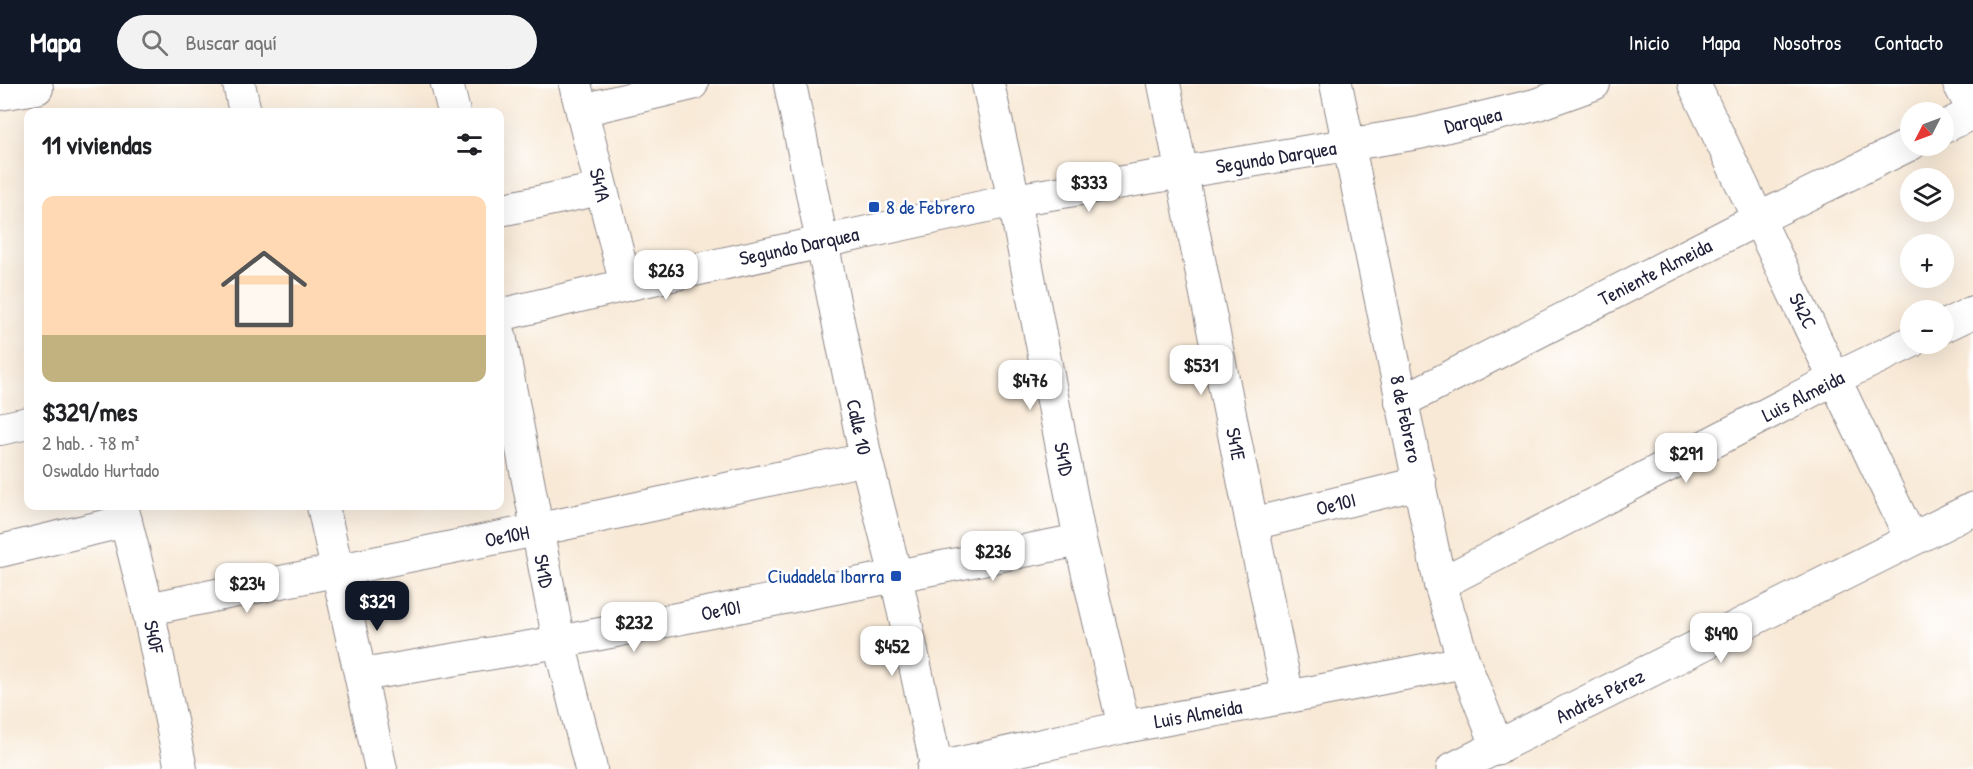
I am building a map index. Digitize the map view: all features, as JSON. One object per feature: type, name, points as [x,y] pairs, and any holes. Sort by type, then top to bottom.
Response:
[{"type":"street","points":[[238,84],[244,108]]},
{"type":"street","points":[[447,84],[453,108]]},
{"type":"street","points":[[579,97],[692,84]]},
{"type":"street","name":"Calle 10","points":[[790,84],[866,459],[896,576],[936,769]]},
{"type":"street","name":"S41D","points":[[988,84],[1014,200],[1080,540],[1124,727]]},
{"type":"street","name":"S41E","points":[[1164,84],[1288,697]]},
{"type":"street","name":"8 de Febrero","points":[[1336,84],[1440,584],[1464,662],[1498,748]]},
{"type":"street","name":"Darquea","points":[[1349,146],[1419,133],[1535,105],[1594,84]]},
{"type":"street","name":"S42C","points":[[1694,84],[1911,539]]},
{"type":"street","points":[[1954,122],[1973,112],[1959,84]]},
{"type":"street","points":[[0,94],[39,95]]},
{"type":"street","name":"S41A","points":[[579,97],[600,189],[626,285]]},
{"type":"street","name":"Segundo Darquea","points":[[504,314],[822,241],[1014,200],[1349,146]]},
{"type":"street","name":"Teniente Almeida","points":[[1401,402],[1758,219],[1900,149]]},
{"type":"street","points":[[504,209],[600,189]]},
{"type":"street","points":[[1954,321],[1973,312]]},
{"type":"street","name":"Luis Almeida","points":[[1440,584],[1836,378],[1900,347]]},
{"type":"street","name":"S41D","points":[[504,357],[559,642],[591,769]]},
{"type":"street","points":[[0,429],[24,424]]},
{"type":"street","name":"Oe10H","points":[[148,609],[536,530],[866,459]]},
{"type":"street","name":"Oe10I","points":[[1252,524],[1420,483]]},
{"type":"street","name":"Andrés Pérez","points":[[1456,769],[1973,509]]},
{"type":"street","points":[[324,510],[381,769]]},
{"type":"street","points":[[0,551],[124,513]]},
{"type":"street","name":"S40F","points":[[124,513],[148,609],[181,769]]},
{"type":"street","name":"Oe10I","points":[[362,675],[559,642],[1080,540]]},
{"type":"street","name":"Luis Almeida","points":[[936,769],[1124,727],[1464,662]]},
{"type":"place","name":"8 de Febrero","points":[[874,207]]},
{"type":"place","name":"Ciudadela Ibarra","points":[[896,576]]}]
